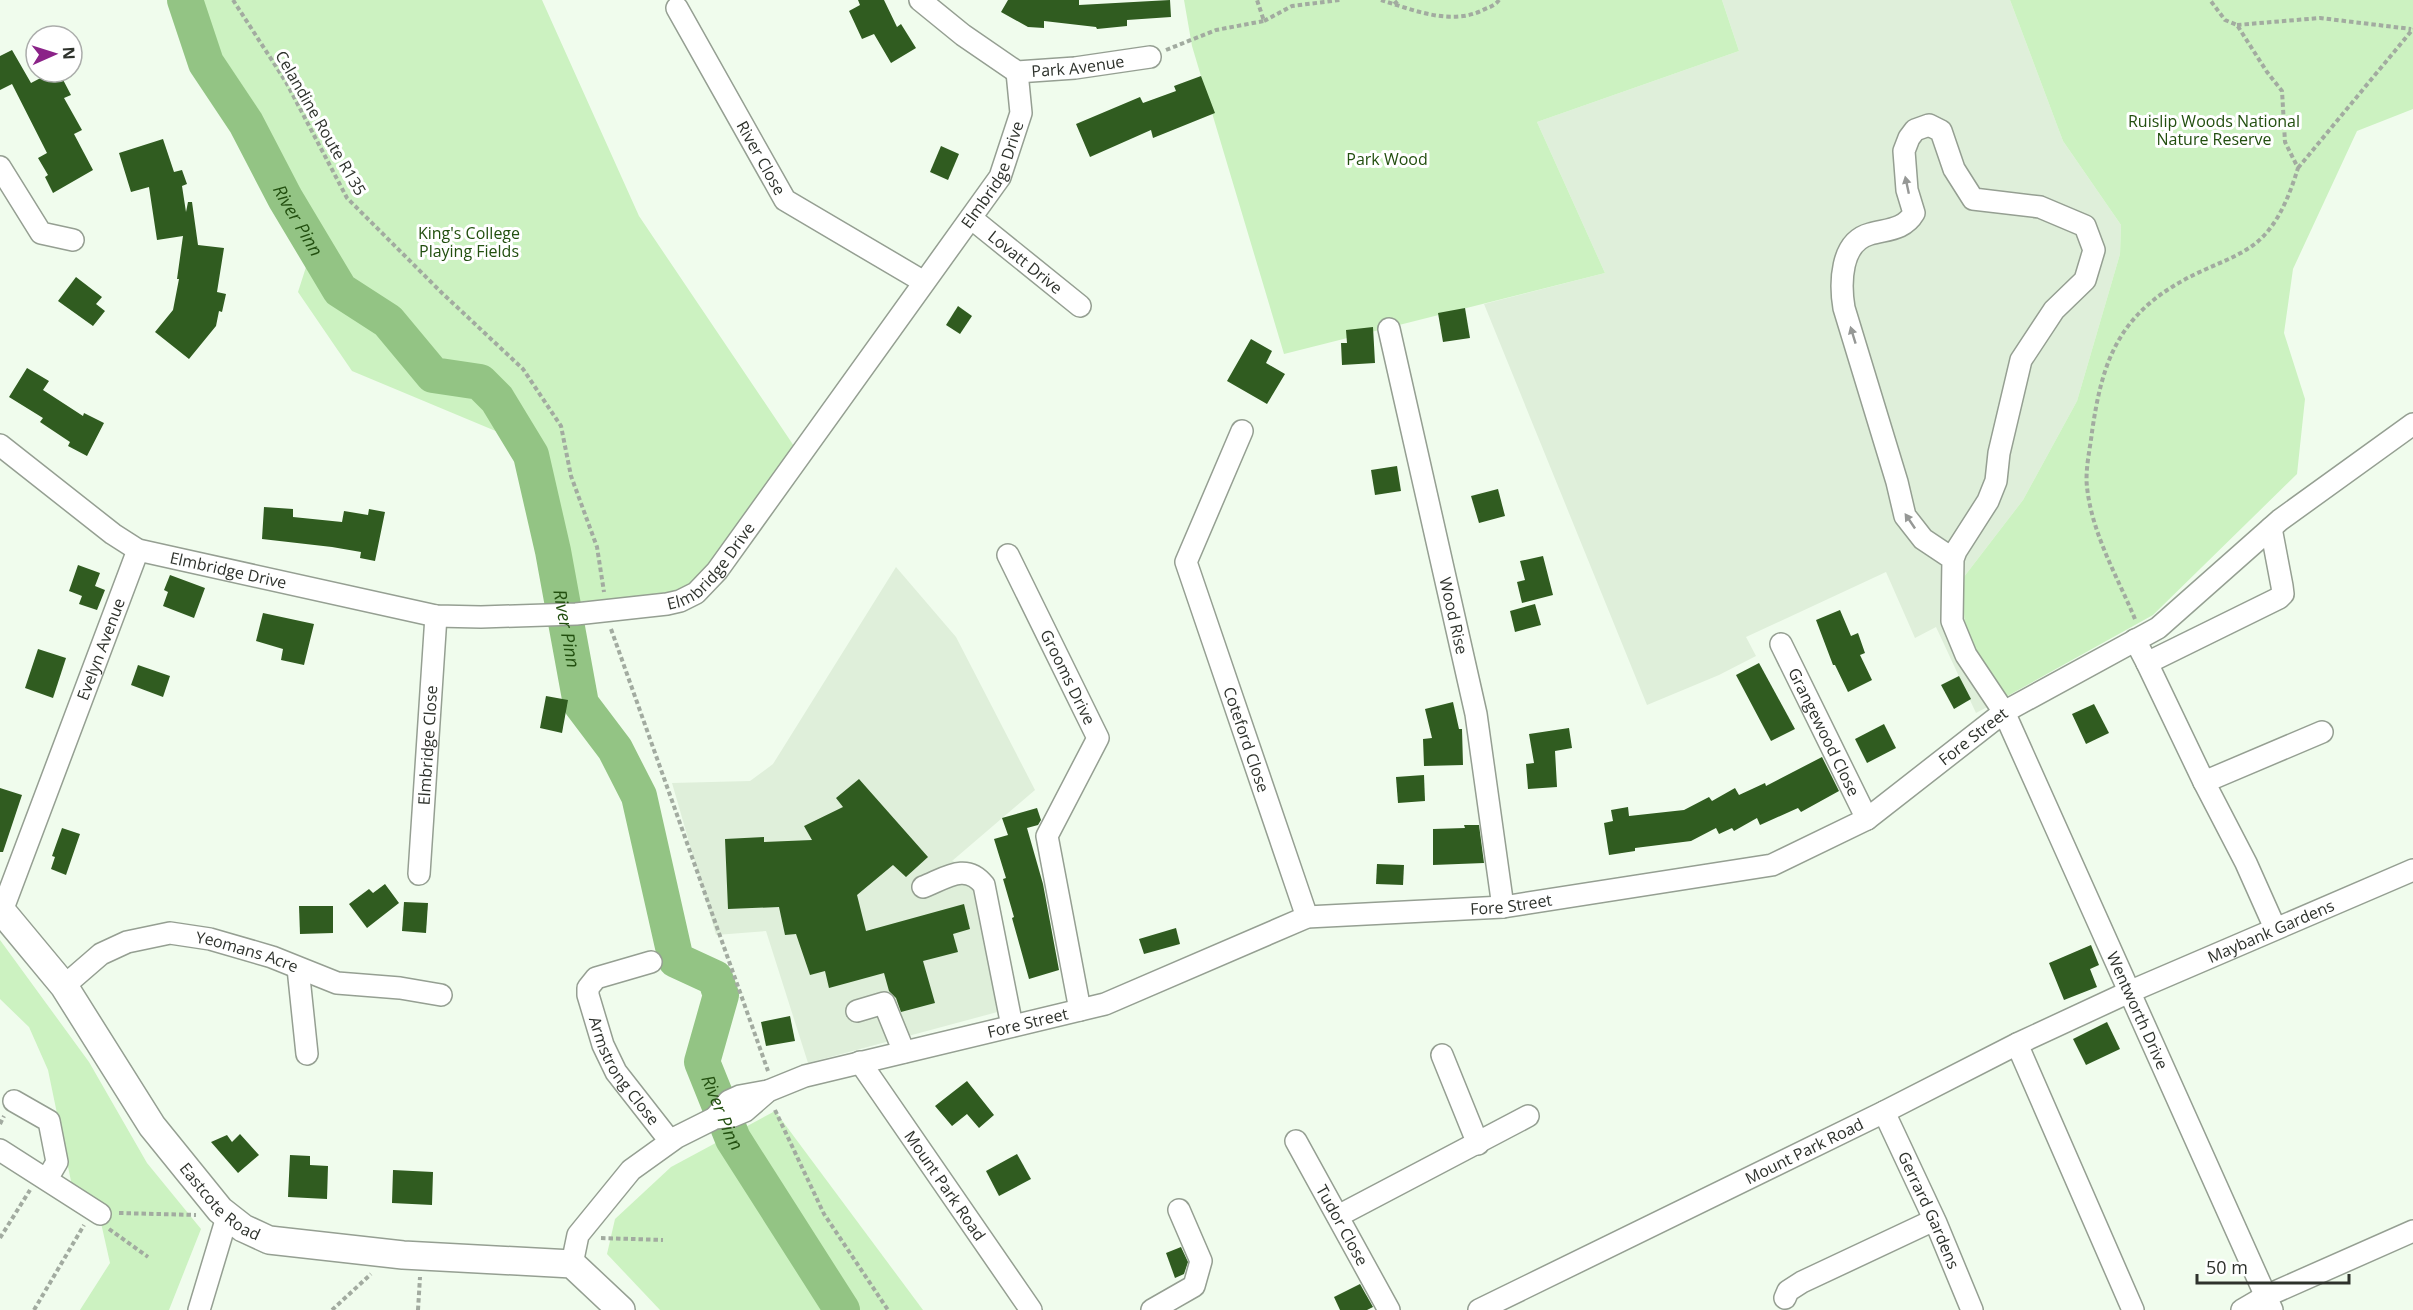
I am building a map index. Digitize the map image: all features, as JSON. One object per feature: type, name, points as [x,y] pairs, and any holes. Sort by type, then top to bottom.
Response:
[{"type":"main road","name":"Eastcote Road","points":[[1,910],[64,986],[152,1126],[225,1215],[243,1228],[269,1240],[413,1256],[572,1264]]},
{"type":"main road","points":[[572,1264],[621,1310]]},
{"type":"street","name":"Park Avenue","points":[[920,0],[963,35],[1017,72],[1075,68],[1150,57]]},
{"type":"street","name":"River Close","points":[[677,8],[785,200],[924,282]]},
{"type":"street","name":"Elmbridge Drive","points":[[138,550],[436,616],[554,615],[606,611],[680,601],[696,593],[710,578],[1000,177],[1021,113],[1017,72]]},
{"type":"street","points":[[1929,126],[1941,131],[1954,169],[1973,199],[2040,207],[2085,226],[2094,250],[2085,279],[2054,310],[2021,360],[1999,453],[1996,481],[1988,501],[1953,559],[1923,539],[1905,516],[1897,482],[1844,308],[1841,289],[1847,256],[1854,244],[1867,235],[1896,229],[1908,223],[1914,213],[1906,190],[1904,151],[1915,130],[1929,126]]},
{"type":"street","points":[[0,167],[41,234],[73,240]]},
{"type":"street","name":"Lovatt Drive","points":[[971,218],[1080,306]]},
{"type":"street","name":"Wood Rise","points":[[1389,329],[1476,714],[1503,907]]},
{"type":"street","name":"Fore Street","points":[[572,1264],[578,1235],[631,1170],[670,1142],[723,1113],[745,1111],[768,1091],[805,1076],[1105,1004],[1307,917],[1503,907],[1772,865],[1867,819],[2004,712],[2158,628],[2271,528],[2413,424]]},
{"type":"street","name":"Coteford Close","points":[[1242,431],[1186,562],[1307,917]]},
{"type":"street","points":[[0,445],[113,534],[138,550]]},
{"type":"street","points":[[2147,663],[2283,594],[2271,528]]},
{"type":"street","name":"Evelyn Avenue","points":[[1,910],[138,550]]},
{"type":"street","name":"Grooms Drive","points":[[1008,555],[1098,738],[1047,836],[1080,1010]]},
{"type":"street","name":"Wentworth Drive","points":[[1953,559],[1953,621],[1966,655],[2004,712],[2269,1303]]},
{"type":"street","name":"Elmbridge Close","points":[[419,874],[436,616]]},
{"type":"street","points":[[2138,638],[2147,663],[2246,863],[2275,928]]},
{"type":"street","name":"Grangewood Close","points":[[1781,644],[1867,819]]},
{"type":"street","points":[[2204,782],[2322,732]]},
{"type":"street","name":"Maybank Gardens","points":[[2129,992],[2413,870]]},
{"type":"street","points":[[922,887],[965,872],[976,875],[984,885],[1012,1026]]},
{"type":"street","name":"Yeomans Acre","points":[[64,986],[100,954],[127,942],[170,933],[210,939],[272,957],[337,983],[400,988],[441,995]]},
{"type":"street","name":"Armstrong Close","points":[[651,962],[596,978],[588,988],[588,995],[603,1046],[616,1072],[670,1142]]},
{"type":"street","points":[[298,968],[307,1054]]},
{"type":"street","name":"Mount Park Road","points":[[1479,1310],[1884,1112],[2017,1044],[2129,992]]},
{"type":"street","points":[[857,1011],[884,1003],[904,1052]]},
{"type":"street","points":[[2017,1044],[2133,1310]]},
{"type":"street","points":[[1442,1055],[1478,1144]]},
{"type":"street","name":"Mount Park Road","points":[[860,1062],[1031,1310]]},
{"type":"street","points":[[14,1101],[49,1121],[57,1162],[43,1177]]},
{"type":"street","name":"Gerrard Gardens","points":[[1884,1112],[1934,1220],[1972,1310]]},
{"type":"street","points":[[1338,1216],[1528,1116]]},
{"type":"street","name":"Tudor Close","points":[[1296,1140],[1389,1310]]},
{"type":"street","points":[[0,1150],[97,1212]]},
{"type":"street","points":[[1152,1310],[1194,1286],[1201,1261],[1179,1210]]},
{"type":"street","points":[[199,1310],[225,1215]]},
{"type":"street","points":[[1785,1298],[1788,1291],[1802,1282],[1934,1220]]},
{"type":"street","points":[[2242,1310],[2269,1303],[2413,1231]]},
{"type":"path","name":"Celandine Route R135","points":[[233,0],[286,82],[347,198],[442,293],[523,369],[561,426],[571,476],[597,546],[606,611],[770,1075],[768,1091],[775,1111],[824,1214],[888,1310]]},
{"type":"path","points":[[1257,0],[1264,21]]},
{"type":"path","points":[[1150,57],[1216,30],[1264,21],[1292,6],[1340,0]]},
{"type":"path","points":[[1381,0],[1445,17],[1471,16],[1496,4],[1499,0]]},
{"type":"path","points":[[1394,4],[1399,0]]},
{"type":"path","points":[[2210,0],[2225,20],[2237,26],[2282,91],[2285,142],[2298,168]]},
{"type":"path","points":[[2237,26],[2320,18],[2412,29]]},
{"type":"path","points":[[2138,638],[2127,598],[2112,570],[2100,538],[2087,486],[2098,391],[2109,354],[2136,316],[2166,291],[2185,279],[2251,247],[2273,225],[2290,194],[2298,168],[2412,29]]},
{"type":"path","points":[[0,1238],[43,1177]]},
{"type":"path","points":[[97,1212],[180,1216],[225,1215]]},
{"type":"path","points":[[97,1212],[110,1231],[148,1257]]},
{"type":"path","points":[[34,1310],[97,1212]]},
{"type":"path","points":[[598,1238],[663,1240]]},
{"type":"path","points":[[418,1310],[420,1271]]},
{"type":"path","points":[[332,1310],[374,1272]]},
{"type":"shaded area","points":[[1722,0],[2010,0],[2063,141],[2121,225],[2120,254],[2077,401],[2023,500],[1960,582],[2002,699],[1976,713],[1936,627],[1915,638],[1886,572],[1746,637],[1756,656],[1719,675],[1647,705],[1484,304],[1605,273],[1537,122],[1739,51]]},
{"type":"shaded area","points":[[896,567],[956,637],[1035,790],[952,861],[976,868],[1016,1007],[808,1063],[766,931],[716,935],[672,783],[750,781],[773,764]]},
{"type":"green space","name":"King's College Playing Fields","points":[[169,0],[542,0],[639,216],[800,455],[696,593],[576,614],[548,453],[352,371],[298,292],[307,264],[200,73]]},
{"type":"green space","name":"Park Wood","points":[[1184,0],[1722,0],[1739,51],[1537,122],[1605,273],[1284,354],[1192,46]]},
{"type":"green space","name":"Ruislip Woods National Nature Reserve","points":[[2010,0],[2413,0],[2413,109],[2357,131],[2293,269],[2284,333],[2305,399],[2297,474],[2153,615],[2002,699],[1967,637],[1960,582],[2023,500],[2077,401],[2120,254],[2121,225],[2063,141]]},
{"type":"green space","points":[[0,940],[89,1062],[147,1163],[201,1229],[169,1310],[80,1310],[110,1263],[97,1205],[72,1186],[48,1070],[29,1027],[0,999]]},
{"type":"green space","points":[[775,1111],[923,1310],[660,1310],[607,1254],[615,1219],[671,1167]]},
{"type":"building","points":[[858,0],[884,0],[897,27],[901,24],[916,48],[891,63],[874,34],[862,39],[849,11],[860,5]]},
{"type":"building","points":[[1008,0],[1079,0],[1079,5],[1170,0],[1171,17],[1127,20],[1127,26],[1097,29],[1096,27],[1044,21],[1044,28],[1028,27],[1001,12]]},
{"type":"building","points":[[12,50],[24,71],[24,84],[65,84],[71,95],[64,98],[82,130],[74,134],[93,170],[53,193],[45,177],[48,175],[38,158],[47,153],[12,84],[0,90],[0,56]]},
{"type":"building","points":[[1201,76],[1215,113],[1153,138],[1151,130],[1090,157],[1076,124],[1140,97],[1143,103],[1176,91],[1174,86]]},
{"type":"building","points":[[163,139],[174,172],[182,170],[187,184],[182,186],[186,212],[188,202],[192,202],[198,245],[224,248],[217,292],[226,294],[222,312],[219,311],[216,326],[189,359],[155,332],[173,310],[183,236],[157,240],[149,187],[131,192],[119,153]]},
{"type":"building","points":[[941,146],[959,154],[948,180],[930,172]]},
{"type":"building","points":[[76,277],[102,297],[96,304],[105,311],[93,326],[58,301]]},
{"type":"building","points":[[958,306],[972,316],[960,334],[946,325]]},
{"type":"building","points":[[1465,308],[1470,338],[1443,342],[1438,313]]},
{"type":"building","points":[[1373,327],[1375,363],[1342,365],[1341,343],[1347,343],[1346,330]]},
{"type":"building","points":[[1251,339],[1272,351],[1266,363],[1285,374],[1267,404],[1227,381]]},
{"type":"building","points":[[27,368],[49,381],[43,390],[83,416],[84,413],[104,423],[87,456],[68,446],[70,442],[40,422],[43,418],[9,397]]},
{"type":"building","points":[[1397,466],[1401,491],[1375,495],[1371,470]]},
{"type":"building","points":[[1498,489],[1505,516],[1479,523],[1471,496]]},
{"type":"building","points":[[264,507],[293,509],[293,517],[342,522],[344,511],[368,515],[369,509],[385,512],[375,561],[360,558],[361,552],[262,539]]},
{"type":"building","points":[[1543,556],[1553,595],[1522,603],[1517,582],[1525,580],[1520,561]]},
{"type":"building","points":[[78,565],[100,573],[95,586],[105,590],[97,610],[79,604],[82,596],[69,591]]},
{"type":"building","points":[[170,575],[205,588],[194,618],[163,606],[168,592],[164,590]]},
{"type":"building","points":[[1535,604],[1541,625],[1515,632],[1510,611]]},
{"type":"building","points":[[1840,610],[1851,636],[1858,633],[1865,653],[1860,655],[1872,680],[1848,692],[1833,665],[1816,620]]},
{"type":"building","points":[[263,613],[314,624],[304,665],[281,660],[283,649],[256,641]]},
{"type":"building","points":[[38,649],[66,658],[53,698],[25,688]]},
{"type":"building","points":[[1759,663],[1795,729],[1771,741],[1736,675]]},
{"type":"building","points":[[138,665],[170,676],[163,697],[131,685]]},
{"type":"building","points":[[1959,676],[1971,699],[1954,709],[1941,685]]},
{"type":"building","points":[[546,696],[568,700],[562,733],[540,728]]},
{"type":"building","points":[[1453,702],[1459,729],[1462,729],[1463,765],[1424,766],[1423,739],[1432,738],[1425,709]]},
{"type":"building","points":[[2094,704],[2109,733],[2086,744],[2072,714]]},
{"type":"building","points":[[1884,724],[1896,748],[1867,763],[1855,739]]},
{"type":"building","points":[[1569,728],[1572,748],[1555,751],[1557,787],[1528,789],[1526,764],[1534,763],[1529,734]]},
{"type":"building","points":[[1822,757],[1839,791],[1801,812],[1798,808],[1760,825],[1757,818],[1734,831],[1732,828],[1719,834],[1716,828],[1691,841],[1635,848],[1635,851],[1609,855],[1604,823],[1613,821],[1611,810],[1628,807],[1629,816],[1684,810],[1709,797],[1712,801],[1735,788],[1739,795],[1765,783],[1766,786]]},
{"type":"building","points":[[1424,775],[1425,801],[1398,803],[1396,777]]},
{"type":"building","points":[[859,779],[928,857],[906,877],[893,865],[857,895],[866,931],[964,904],[970,929],[953,934],[958,952],[923,961],[935,1003],[901,1012],[896,998],[889,991],[884,973],[829,988],[825,971],[810,975],[796,934],[785,935],[779,907],[728,909],[725,839],[764,837],[764,842],[812,840],[804,826],[843,807],[836,798]]},
{"type":"building","points":[[0,788],[22,795],[3,852],[0,852]]},
{"type":"building","points":[[1037,808],[1041,820],[1038,825],[1027,828],[1043,884],[1059,970],[1029,979],[1003,879],[1006,878],[994,839],[1008,835],[1002,818]]},
{"type":"building","points":[[1464,825],[1479,825],[1484,863],[1433,865],[1433,829],[1465,828]]},
{"type":"building","points":[[62,828],[80,834],[66,875],[51,869],[55,857],[52,856]]},
{"type":"building","points":[[1377,864],[1404,865],[1403,885],[1376,884]]},
{"type":"building","points":[[385,884],[399,903],[367,928],[349,904],[369,889],[373,893]]},
{"type":"building","points":[[404,902],[428,903],[426,933],[402,931]]},
{"type":"building","points":[[299,906],[333,906],[333,933],[300,934]]},
{"type":"building","points":[[1176,928],[1180,944],[1144,954],[1139,939]]},
{"type":"building","points":[[2091,945],[2099,965],[2090,969],[2097,987],[2064,1000],[2049,963]]},
{"type":"building","points":[[790,1016],[795,1041],[766,1046],[761,1022]]},
{"type":"building","points":[[2107,1022],[2120,1049],[2086,1065],[2073,1039]]},
{"type":"building","points":[[967,1081],[994,1115],[979,1128],[967,1114],[952,1126],[935,1106]]},
{"type":"building","points":[[240,1134],[259,1155],[238,1173],[211,1142],[227,1135],[232,1142]]},
{"type":"building","points":[[1017,1154],[1031,1179],[999,1196],[986,1171]]},
{"type":"building","points":[[290,1155],[310,1156],[310,1165],[328,1166],[327,1199],[288,1197]]},
{"type":"building","points":[[393,1170],[433,1172],[432,1205],[392,1203]]},
{"type":"building","points":[[1181,1247],[1188,1262],[1184,1274],[1175,1278],[1166,1253]]},
{"type":"building","points":[[1360,1284],[1373,1307],[1367,1310],[1340,1310],[1334,1297]]},
{"type":"waterway","name":"River Pinn","points":[[185,0],[206,63],[246,123],[285,198],[340,290],[388,321],[433,375],[480,382],[497,399],[531,455],[553,551],[581,704],[615,749],[639,796],[676,960],[715,978],[721,995],[702,1062],[733,1139],[842,1310]]}]
